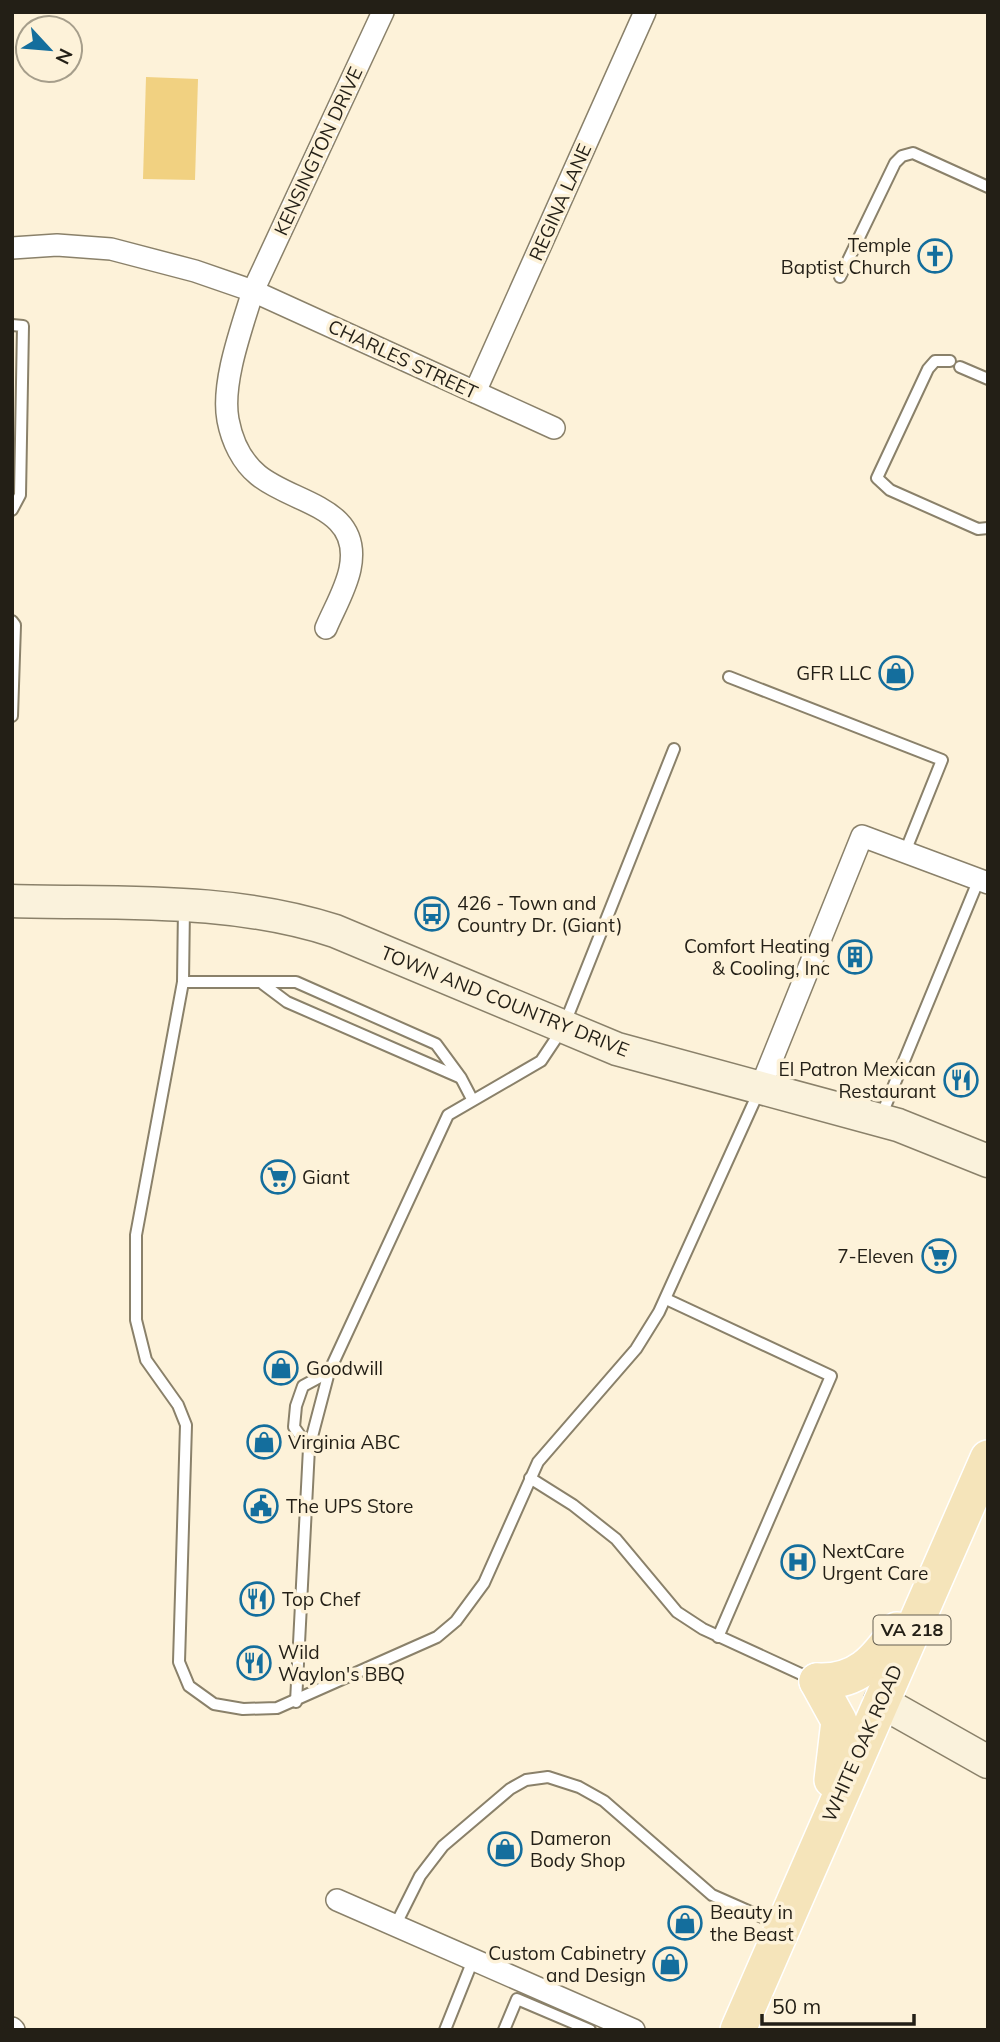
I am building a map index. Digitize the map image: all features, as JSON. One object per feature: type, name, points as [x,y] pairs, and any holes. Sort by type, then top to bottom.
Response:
[{"type":"main road","name":"WHITE OAK ROAD","points":[[738,2030],[988,1458]]},
{"type":"main road","points":[[823,1831],[839,1733],[835,1711],[817,1681],[855,1675],[875,1660],[943,1558]]},
{"type":"street","name":"KENSINGTON DRIVE","points":[[326,628],[351,566],[351,549],[346,533],[324,508],[274,486],[257,474],[238,449],[228,419],[229,384],[240,332],[253,291],[383,12]]},
{"type":"street","name":"REGINA LANE","points":[[475,392],[645,12]]},
{"type":"street","name":"CHARLES STREET","points":[[12,248],[57,246],[111,249],[195,271],[253,291],[554,428]]},
{"type":"street","points":[[760,1088],[862,836],[983,881]]},
{"type":"street","name":"TOWN AND COUNTRY DRIVE","points":[[12,901],[256,910],[296,918],[335,931],[563,1028],[660,1063],[880,1120],[987,1159]]},
{"type":"street","points":[[880,1701],[988,1762]]},
{"type":"street","points":[[337,1900],[634,2030]]},
{"type":"lane","points":[[839,277],[895,163],[902,156],[913,153],[988,187]]},
{"type":"lane","points":[[12,325],[23,326],[20,495],[12,510]]},
{"type":"lane","points":[[988,379],[955,364],[936,360],[928,369],[877,478],[890,489],[965,524],[978,529],[988,528]]},
{"type":"lane","points":[[12,621],[15,625],[12,716]]},
{"type":"lane","points":[[729,677],[942,760],[905,852]]},
{"type":"lane","points":[[296,1702],[309,1448],[328,1372],[440,1130],[453,1110],[541,1061],[563,1028],[674,749]]},
{"type":"lane","points":[[880,1120],[983,881]]},
{"type":"lane","points":[[184,906],[183,982],[137,1226],[135,1320],[146,1360],[183,1415],[188,1435],[180,1662],[189,1686],[214,1704],[243,1709],[277,1708],[296,1702],[395,1657],[448,1629],[484,1583],[530,1478],[546,1451],[636,1349],[666,1299],[760,1088]]},
{"type":"lane","points":[[183,982],[296,982],[429,1041],[441,1049],[472,1099]]},
{"type":"lane","points":[[263,984],[283,999],[461,1078]]},
{"type":"lane","points":[[666,1299],[831,1376],[718,1637]]},
{"type":"lane","points":[[309,1448],[294,1427],[296,1406],[303,1386],[328,1372]]},
{"type":"lane","points":[[530,1478],[598,1523],[626,1549],[665,1601],[691,1622],[718,1637],[817,1681]]},
{"type":"lane","points":[[395,1926],[420,1876],[443,1846],[510,1789],[526,1780],[548,1777],[565,1781],[604,1801],[712,1895],[782,1926]]},
{"type":"lane","points":[[445,2030],[473,1960]]},
{"type":"lane","points":[[504,2030],[517,1999],[590,2030]]},
{"type":"shaded area","points":[[146,77],[198,79],[195,180],[143,179]]},
{"type":"place","name":"Temple Baptist Church","points":[[935,256]]},
{"type":"place","name":"GFR LLC","points":[[896,673]]},
{"type":"place","name":"426 - Town and Country Dr. (Giant)","points":[[432,914]]},
{"type":"place","name":"Comfort Heating & Cooling, Inc","points":[[855,957]]},
{"type":"place","name":"El Patron Mexican Restaurant","points":[[961,1080]]},
{"type":"place","name":"Giant","points":[[278,1177]]},
{"type":"place","name":"7-Eleven","points":[[939,1256]]},
{"type":"place","name":"Goodwill","points":[[281,1368]]},
{"type":"place","name":"Virginia ABC","points":[[264,1442]]},
{"type":"place","name":"The UPS Store","points":[[261,1506]]},
{"type":"place","name":"NextCare Urgent Care","points":[[798,1562]]},
{"type":"place","name":"Top Chef","points":[[257,1599]]},
{"type":"place","name":"Wild Waylon's BBQ","points":[[254,1663]]},
{"type":"place","name":"Dameron Body Shop","points":[[505,1849]]},
{"type":"place","name":"Beauty in the Beast","points":[[685,1923]]},
{"type":"place","name":"Custom Cabinetry and Design","points":[[670,1964]]}]
